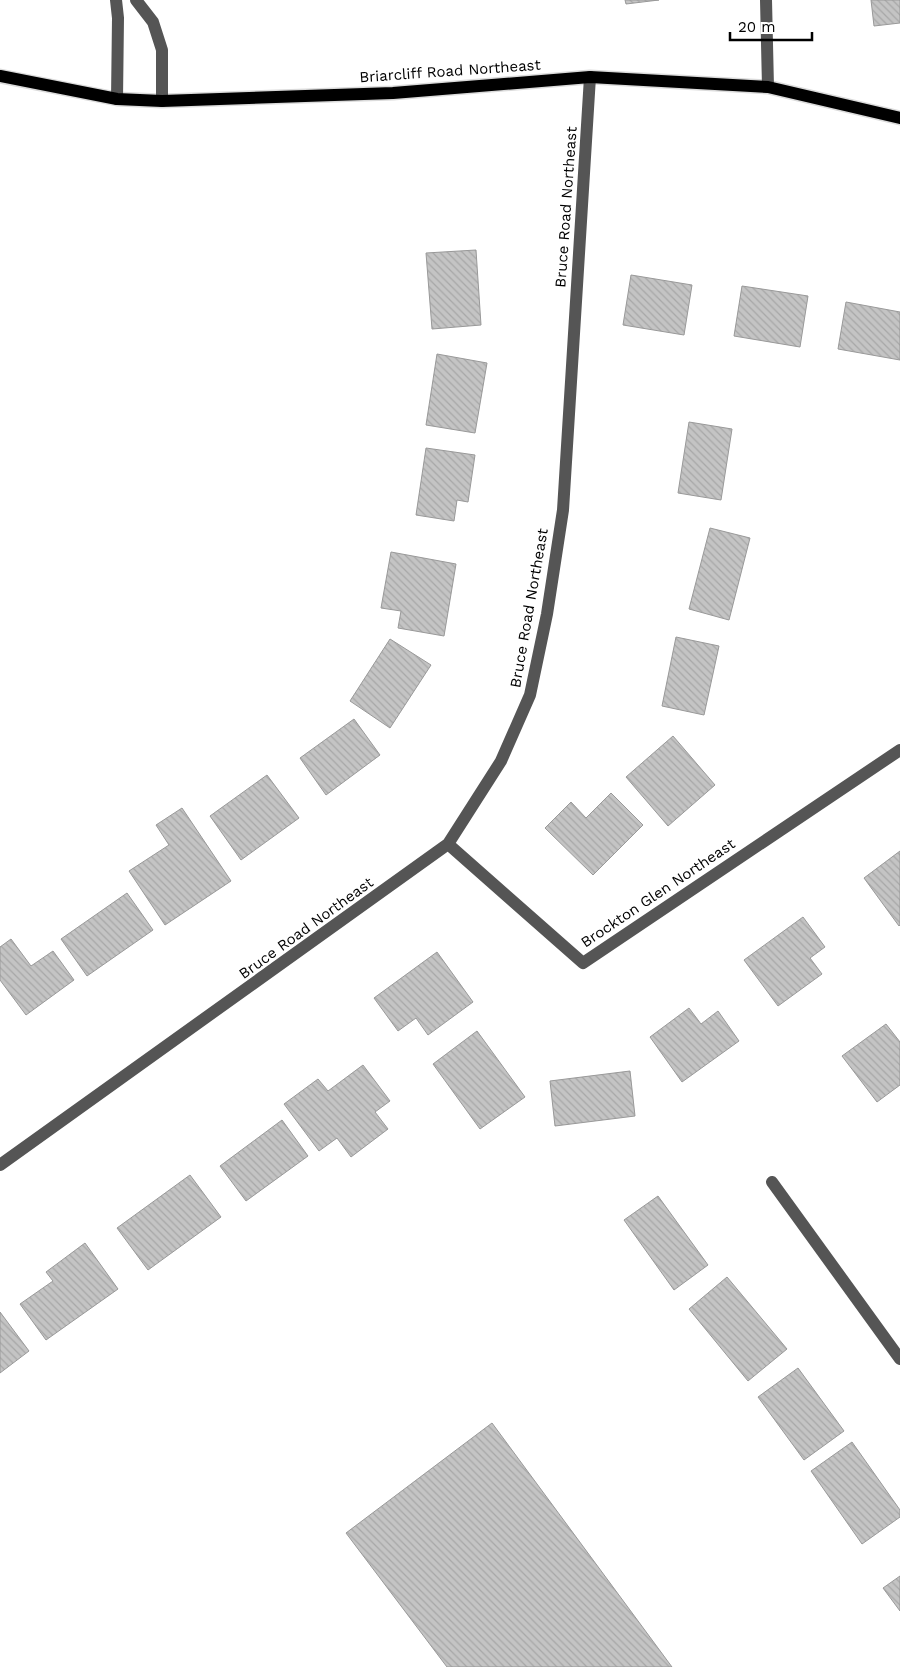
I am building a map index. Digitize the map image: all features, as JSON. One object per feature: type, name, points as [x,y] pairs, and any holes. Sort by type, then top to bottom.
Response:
[{"type":"main road","name":"Briarcliff Road Northeast","points":[[0,76],[117,99],[162,101],[393,92],[590,77],[768,87],[900,118]]},
{"type":"street","points":[[116,0],[118,18],[117,99]]},
{"type":"street","points":[[136,0],[153,22],[162,50],[162,101]]},
{"type":"street","points":[[766,0],[768,87]]},
{"type":"street","name":"Bruce Road Northeast","points":[[0,1165],[448,844],[501,761],[530,696],[547,614],[563,510],[590,77]]},
{"type":"street","name":"Brockton Glen Northeast","points":[[448,844],[583,963],[900,750]]},
{"type":"street","points":[[772,1182],[900,1359]]},
{"type":"building","points":[[625,0],[659,0],[626,4]]},
{"type":"building","points":[[871,0],[900,0],[900,23],[874,26]]},
{"type":"building","points":[[476,250],[481,325],[432,329],[426,253]]},
{"type":"building","points":[[631,275],[692,285],[684,335],[623,325]]},
{"type":"building","points":[[742,286],[808,296],[800,347],[734,336]]},
{"type":"building","points":[[846,302],[900,312],[900,360],[838,349]]},
{"type":"building","points":[[437,354],[487,363],[475,433],[426,425]]},
{"type":"building","points":[[689,422],[732,429],[721,500],[678,493]]},
{"type":"building","points":[[426,448],[475,455],[468,502],[457,500],[454,521],[416,515]]},
{"type":"building","points":[[710,528],[750,538],[729,620],[689,609]]},
{"type":"building","points":[[391,552],[456,564],[444,636],[398,628],[401,611],[381,608]]},
{"type":"building","points":[[676,637],[719,646],[704,715],[662,706]]},
{"type":"building","points":[[390,639],[431,665],[390,728],[350,701]]},
{"type":"building","points":[[354,719],[380,755],[326,795],[300,758]]},
{"type":"building","points":[[673,736],[715,785],[668,826],[626,777]]},
{"type":"building","points":[[267,775],[299,818],[241,860],[210,816]]},
{"type":"building","points":[[611,793],[643,825],[593,875],[545,828],[571,802],[586,818]]},
{"type":"building","points":[[182,808],[231,881],[165,925],[129,871],[169,845],[156,825]]},
{"type":"building","points":[[900,851],[900,925],[899,926],[864,878]]},
{"type":"building","points":[[127,893],[153,930],[87,976],[61,939]]},
{"type":"building","points":[[803,917],[825,947],[810,958],[822,974],[778,1006],[744,960]]},
{"type":"building","points":[[11,939],[31,966],[53,951],[74,980],[26,1015],[0,980],[0,947]]},
{"type":"building","points":[[437,952],[473,1002],[428,1035],[416,1018],[398,1031],[374,998]]},
{"type":"building","points":[[689,1008],[701,1024],[718,1011],[739,1041],[682,1082],[650,1037]]},
{"type":"building","points":[[886,1024],[900,1042],[900,1085],[877,1102],[842,1056]]},
{"type":"building","points":[[477,1031],[525,1097],[480,1129],[433,1064]]},
{"type":"building","points":[[363,1065],[390,1101],[375,1112],[388,1129],[351,1157],[337,1138],[319,1151],[284,1104],[318,1079],[328,1091]]},
{"type":"building","points":[[630,1071],[635,1116],[555,1126],[550,1081]]},
{"type":"building","points":[[282,1120],[308,1156],[246,1201],[220,1166]]},
{"type":"building","points":[[190,1175],[221,1217],[148,1270],[117,1228]]},
{"type":"building","points":[[658,1196],[708,1265],[674,1290],[624,1220]]},
{"type":"building","points":[[85,1243],[118,1289],[46,1340],[20,1304],[53,1281],[46,1272]]},
{"type":"building","points":[[727,1277],[787,1349],[748,1381],[689,1309]]},
{"type":"building","points":[[0,1312],[29,1351],[0,1373]]},
{"type":"building","points":[[798,1368],[844,1431],[804,1460],[758,1397]]},
{"type":"building","points":[[492,1423],[672,1667],[447,1667],[346,1533]]},
{"type":"building","points":[[852,1442],[900,1510],[900,1517],[862,1544],[811,1471]]},
{"type":"building","points":[[900,1576],[900,1611],[883,1588]]}]
